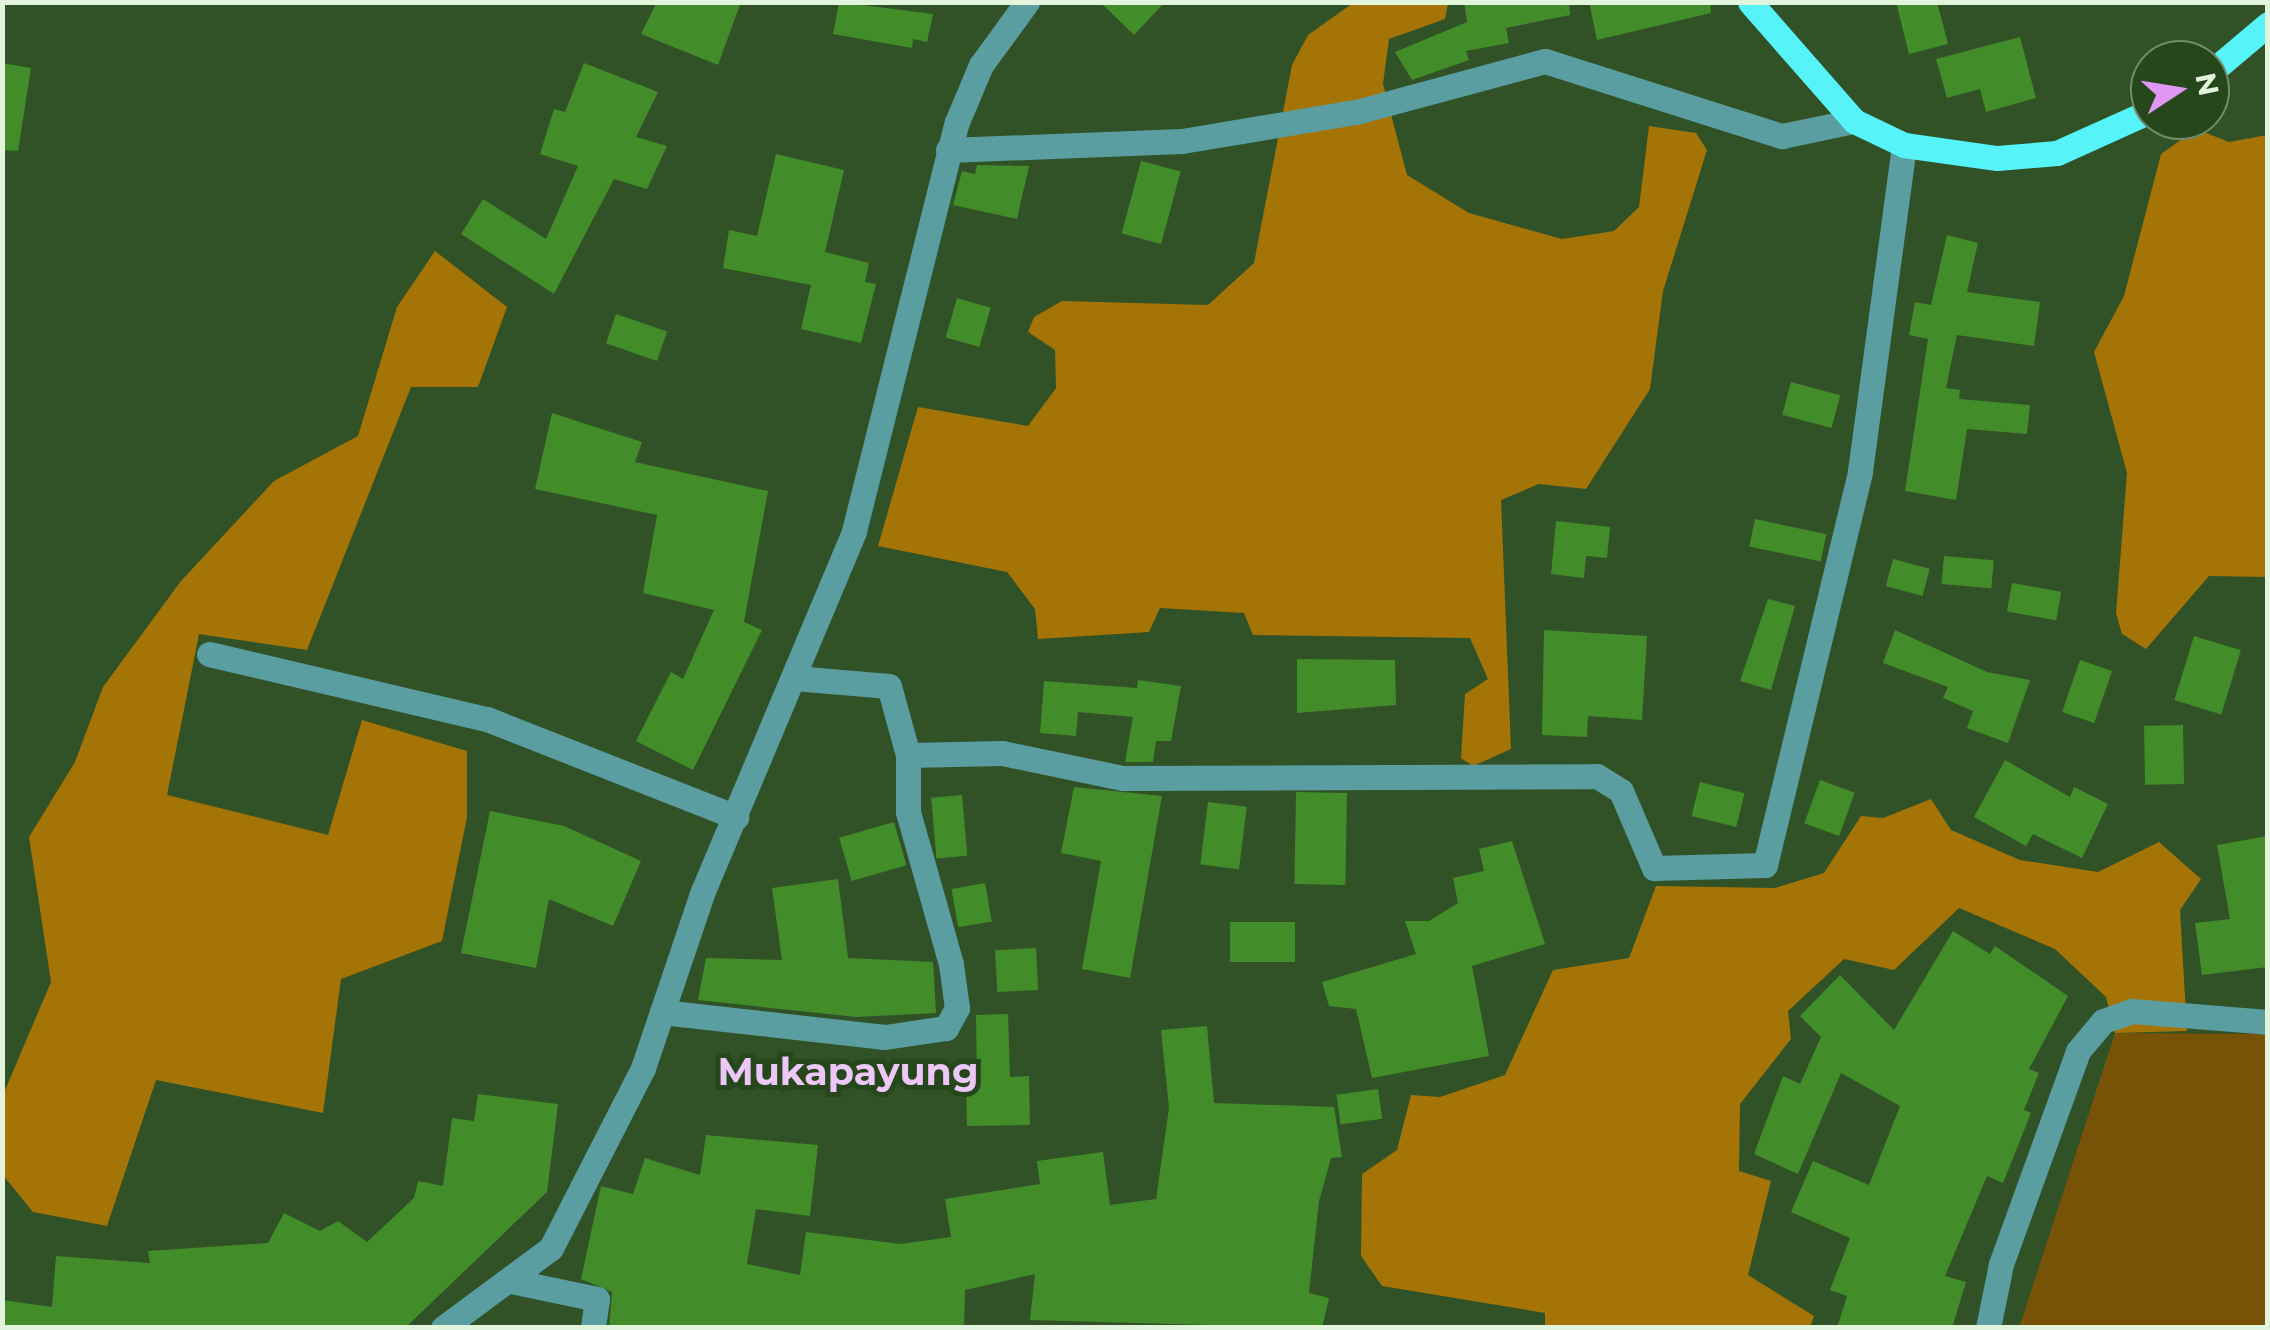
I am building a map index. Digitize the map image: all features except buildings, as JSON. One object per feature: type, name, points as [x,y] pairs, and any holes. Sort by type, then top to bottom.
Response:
[{"type":"main road","points":[[1750,2],[1854,122],[1904,145],[1998,158],[2058,153],[2130,120]]},
{"type":"main road","points":[[2230,57],[2268,24]]},
{"type":"street","points":[[443,1328],[511,1281],[550,1248],[572,1211],[662,1012],[794,678],[891,408],[948,150],[981,65],[1028,2]]},
{"type":"street","points":[[948,150],[1182,141],[1356,112],[1545,62],[1782,136],[1854,122]]},
{"type":"street","points":[[908,755],[1002,752],[1123,778],[1598,776],[1622,791],[1654,868],[1765,865],[1860,472],[1904,145]]},
{"type":"street","points":[[209,654],[487,719],[736,817]]},
{"type":"street","points":[[662,1012],[885,1037],[946,1028],[956,1008],[950,964],[908,812],[908,755],[889,686],[794,678]]},
{"type":"street","points":[[1988,1328],[2000,1264],[2078,1051],[2103,1021],[2132,1010],[2268,1022]]},
{"type":"street","points":[[511,1281],[596,1299],[593,1328]]},
{"type":"shaded area","points":[[1353,3],[1448,3],[1445,19],[1389,39],[1383,84],[1407,175],[1469,213],[1562,239],[1614,231],[1639,207],[1649,126],[1696,133],[1707,150],[1663,291],[1650,389],[1586,489],[1539,484],[1501,500],[1511,749],[1473,766],[1461,758],[1465,694],[1488,679],[1470,638],[1253,635],[1244,613],[1160,608],[1149,632],[1038,639],[1035,609],[1007,572],[878,546],[918,407],[1028,426],[1056,388],[1055,350],[1028,332],[1034,317],[1062,301],[1208,305],[1254,263],[1292,65],[1308,35]]},
{"type":"shaded area","points":[[2267,135],[2267,577],[2209,576],[2146,649],[2122,634],[2116,613],[2127,473],[2094,352],[2124,296],[2161,154],[2181,140],[2229,142]]},
{"type":"shaded area","points":[[435,251],[507,307],[478,387],[411,387],[307,650],[199,634],[167,795],[328,835],[362,720],[467,751],[467,817],[442,941],[341,979],[323,1113],[156,1080],[107,1226],[33,1212],[2,1174],[3,1095],[51,982],[29,837],[75,762],[103,687],[181,581],[274,481],[358,436],[397,307]]},
{"type":"shaded area","points":[[1931,799],[1951,830],[2020,860],[2098,872],[2159,842],[2201,879],[2180,910],[2187,1031],[2115,1033],[2106,997],[2055,949],[1959,908],[1894,970],[1844,959],[1788,1011],[1791,1039],[1740,1104],[1739,1171],[1771,1181],[1748,1275],[1814,1316],[1810,1327],[1545,1327],[1545,1313],[1382,1286],[1361,1256],[1362,1174],[1397,1150],[1411,1095],[1440,1097],[1505,1075],[1553,970],[1629,958],[1656,886],[1775,888],[1824,873],[1861,816],[1883,818]]},
{"type":"shaded area","points":[[2115,1033],[2267,1034],[2267,1327],[2019,1328]]},
{"type":"district","name":"Mukapayung","points":[[848,1072]]}]
